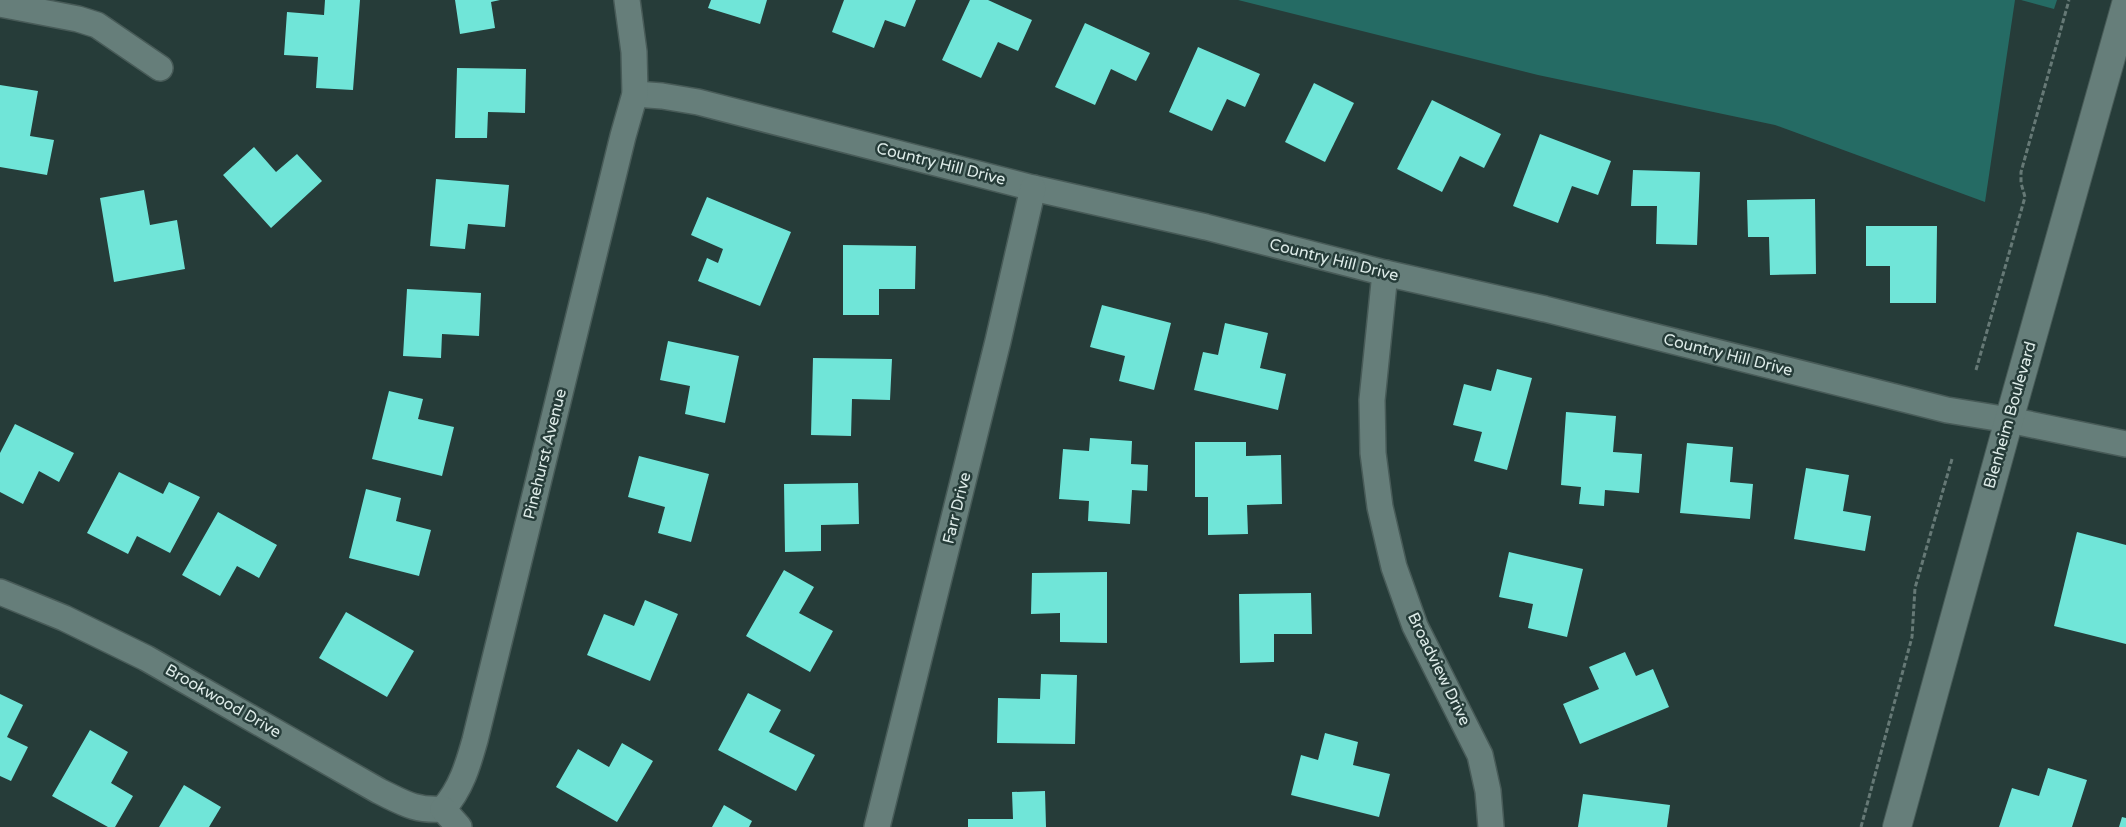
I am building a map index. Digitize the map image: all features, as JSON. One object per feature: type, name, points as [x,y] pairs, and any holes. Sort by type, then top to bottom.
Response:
[{"type":"main road","name":"Blenheim Boulevard","points":[[1897,827],[2008,420],[2126,4]]},
{"type":"street","points":[[627,0],[634,52],[635,94]]},
{"type":"street","points":[[0,4],[78,19],[98,25],[160,68]]},
{"type":"street","name":"Country Hill Drive","points":[[635,94],[698,102],[1033,188],[1206,227],[1385,273],[1545,309],[1947,410],[2008,420],[2126,444]]},
{"type":"street","name":"Pinehurst Avenue","points":[[451,818],[451,800],[465,776],[475,740],[618,156],[635,94]]},
{"type":"street","name":"Farr Drive","points":[[877,827],[998,341],[1033,188]]},
{"type":"street","name":"Broadview Drive","points":[[1385,273],[1372,400],[1373,453],[1380,507],[1394,566],[1415,626],[1480,755],[1488,791],[1491,827]]},
{"type":"street","name":"Brookwood Drive","points":[[0,592],[64,618],[146,658],[379,791],[416,808],[451,818]]},
{"type":"path","points":[[1976,370],[2025,197],[2021,184],[2021,172],[2070,0]]},
{"type":"path","points":[[1861,827],[1912,637],[1915,588],[1952,459]]},
{"type":"shaded area","points":[[1238,0],[2015,0],[1985,202],[1775,125],[1538,75]]},
{"type":"shaded area","points":[[2021,0],[2057,0],[2054,9]]},
{"type":"building","points":[[325,0],[360,0],[353,90],[316,88],[318,57],[284,55],[287,12],[324,15]]},
{"type":"building","points":[[455,0],[500,0],[491,2],[495,28],[460,34]]},
{"type":"building","points":[[711,0],[767,0],[760,24],[708,8]]},
{"type":"building","points":[[844,0],[916,0],[905,27],[885,20],[874,48],[832,32]]},
{"type":"building","points":[[970,0],[988,0],[1032,20],[1018,51],[998,42],[981,78],[942,60]]},
{"type":"building","points":[[1085,23],[1150,53],[1136,81],[1111,69],[1095,105],[1055,87]]},
{"type":"building","points":[[1198,47],[1260,74],[1245,107],[1227,99],[1212,131],[1169,112]]},
{"type":"building","points":[[457,68],[526,69],[525,113],[488,112],[487,138],[455,138]]},
{"type":"building","points":[[1314,83],[1354,103],[1325,162],[1285,142]]},
{"type":"building","points":[[0,85],[38,91],[30,136],[54,140],[47,175],[0,167]]},
{"type":"building","points":[[1432,100],[1501,134],[1484,168],[1460,156],[1442,192],[1397,169]]},
{"type":"building","points":[[1540,134],[1611,161],[1598,195],[1572,186],[1558,223],[1513,206]]},
{"type":"building","points":[[254,147],[276,172],[297,154],[322,181],[271,228],[223,175]]},
{"type":"building","points":[[1633,170],[1700,172],[1697,245],[1656,244],[1657,206],[1631,206]]},
{"type":"building","points":[[436,179],[509,185],[505,227],[468,224],[465,249],[430,246]]},
{"type":"building","points":[[144,190],[150,225],[177,220],[185,269],[114,282],[100,198]]},
{"type":"building","points":[[707,197],[791,232],[760,306],[698,281],[707,258],[718,263],[723,249],[691,235]]},
{"type":"building","points":[[1815,199],[1816,274],[1770,275],[1769,237],[1748,237],[1747,200]]},
{"type":"building","points":[[1866,226],[1937,226],[1936,303],[1890,303],[1890,266],[1866,266]]},
{"type":"building","points":[[843,245],[916,246],[915,289],[879,289],[879,315],[843,315]]},
{"type":"building","points":[[407,289],[481,293],[479,336],[442,334],[441,358],[403,356]]},
{"type":"building","points":[[1102,305],[1171,323],[1154,390],[1119,381],[1125,356],[1090,347]]},
{"type":"building","points":[[1225,323],[1268,333],[1260,368],[1286,374],[1278,410],[1194,390],[1203,352],[1218,355]]},
{"type":"building","points":[[668,341],[739,356],[725,423],[685,414],[690,386],[660,380]]},
{"type":"building","points":[[813,358],[892,359],[890,400],[852,399],[851,436],[811,435]]},
{"type":"building","points":[[1497,369],[1532,378],[1507,470],[1474,461],[1482,432],[1453,425],[1464,384],[1491,391]]},
{"type":"building","points":[[389,391],[423,399],[418,419],[454,427],[442,476],[372,459]]},
{"type":"building","points":[[1566,412],[1616,416],[1613,452],[1642,454],[1639,493],[1605,490],[1604,506],[1579,504],[1581,487],[1561,485]]},
{"type":"building","points":[[15,424],[74,453],[59,482],[39,471],[23,504],[0,492],[0,453]]},
{"type":"building","points":[[1090,438],[1132,441],[1131,464],[1148,465],[1147,491],[1132,490],[1130,524],[1088,521],[1089,501],[1059,499],[1063,449],[1089,451]]},
{"type":"building","points":[[1195,442],[1246,442],[1246,456],[1281,455],[1282,504],[1247,505],[1248,534],[1208,535],[1208,497],[1195,497]]},
{"type":"building","points":[[1687,443],[1733,447],[1730,482],[1753,484],[1750,519],[1680,513]]},
{"type":"building","points":[[639,456],[709,474],[691,542],[658,533],[665,507],[628,497]]},
{"type":"building","points":[[1806,468],[1849,475],[1843,511],[1871,516],[1865,551],[1794,539]]},
{"type":"building","points":[[119,472],[163,494],[169,482],[200,497],[170,553],[137,536],[128,554],[87,533]]},
{"type":"building","points":[[858,483],[859,524],[821,525],[821,551],[785,552],[784,484]]},
{"type":"building","points":[[366,489],[401,498],[396,521],[431,530],[419,576],[349,558]]},
{"type":"building","points":[[218,512],[277,545],[259,578],[237,566],[220,596],[182,575]]},
{"type":"building","points":[[2077,532],[2126,545],[2126,644],[2054,626]]},
{"type":"building","points":[[1509,552],[1583,569],[1567,637],[1528,628],[1533,604],[1499,597]]},
{"type":"building","points":[[784,570],[814,587],[799,613],[833,631],[810,672],[746,636]]},
{"type":"building","points":[[1107,572],[1107,643],[1060,642],[1060,613],[1031,614],[1032,573]]},
{"type":"building","points":[[1311,593],[1312,634],[1274,634],[1274,662],[1240,663],[1239,594]]},
{"type":"building","points":[[645,600],[678,614],[650,681],[587,655],[604,614],[634,626]]},
{"type":"building","points":[[346,612],[414,651],[387,697],[319,658]]},
{"type":"building","points":[[1625,652],[1636,676],[1653,669],[1669,707],[1580,744],[1563,704],[1599,689],[1589,667]]},
{"type":"building","points":[[1041,674],[1077,675],[1075,744],[997,743],[998,698],[1040,699]]},
{"type":"building","points":[[748,693],[781,710],[769,732],[815,755],[796,791],[718,750]]},
{"type":"building","points":[[0,694],[23,705],[7,737],[28,747],[11,781],[0,776]]},
{"type":"building","points":[[90,730],[128,752],[111,783],[133,796],[115,827],[108,827],[52,796]]},
{"type":"building","points":[[1325,733],[1358,742],[1353,765],[1390,774],[1379,817],[1291,795],[1301,755],[1318,760]]},
{"type":"building","points":[[622,743],[653,761],[617,822],[556,787],[578,749],[609,767]]},
{"type":"building","points":[[2048,768],[2087,780],[2072,827],[1999,827],[2012,788],[2039,796]]},
{"type":"building","points":[[184,785],[221,807],[209,827],[159,827]]},
{"type":"building","points":[[1045,791],[1046,827],[968,827],[968,819],[1013,819],[1012,792]]},
{"type":"building","points":[[1583,794],[1670,805],[1667,827],[1578,827]]},
{"type":"building","points":[[724,805],[752,821],[749,827],[712,827]]},
{"type":"building","points":[[2122,817],[2126,818],[2126,827],[2119,827]]}]
